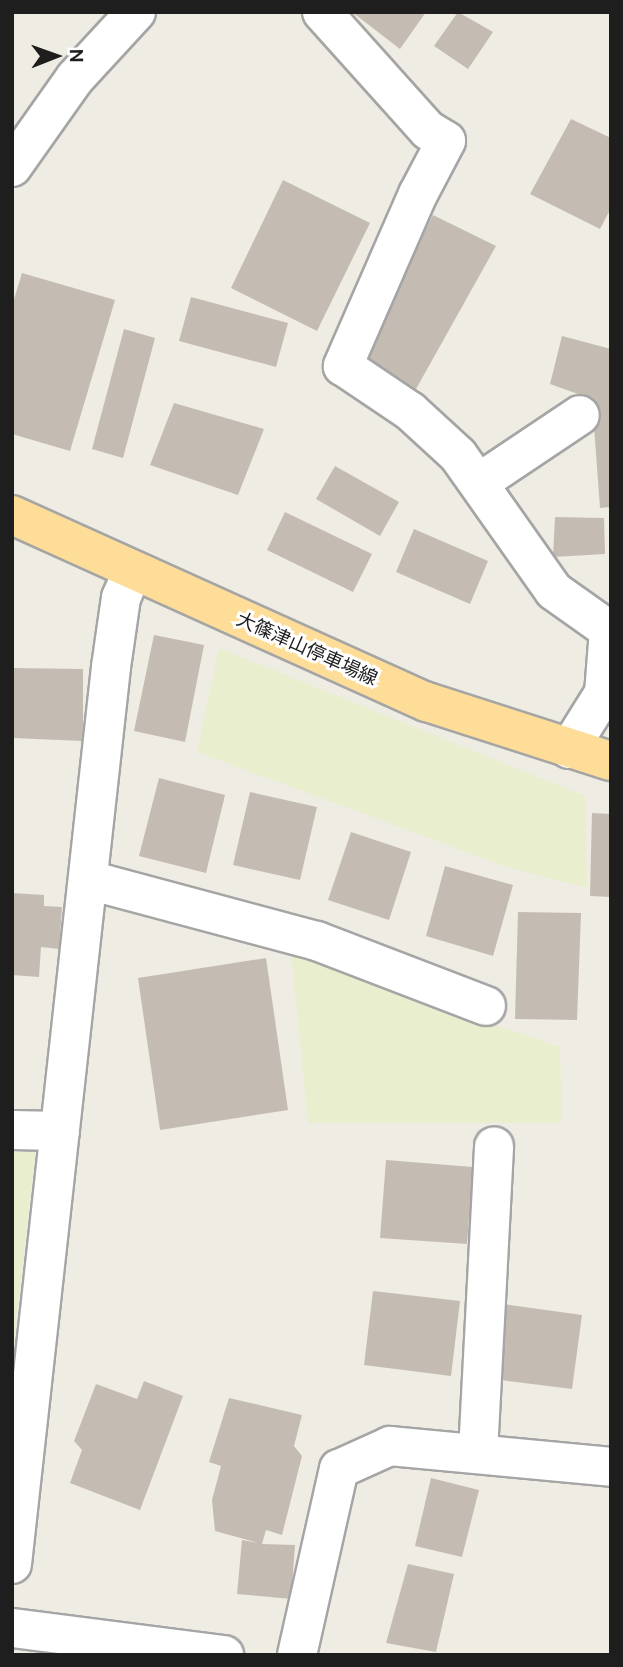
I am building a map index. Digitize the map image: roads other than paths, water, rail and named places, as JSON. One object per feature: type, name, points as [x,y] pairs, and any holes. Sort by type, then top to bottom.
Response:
[{"type":"main road","name":"大篠津山停車場線","points":[[12,515],[427,702],[611,761]]},
{"type":"street","points":[[12,167],[75,78],[136,12]]},
{"type":"street","points":[[322,12],[428,130],[446,141],[418,194],[343,366],[410,411],[480,482],[554,591],[609,630],[604,692],[569,749]]},
{"type":"street","points":[[480,482],[580,415]]},
{"type":"street","points":[[12,1564],[113,653],[121,598],[132,570]]},
{"type":"street","points":[[89,880],[317,940],[486,1006]]},
{"type":"street","points":[[12,1130],[60,1130]]},
{"type":"street","points":[[478,1453],[494,1146]]},
{"type":"street","points":[[298,1655],[340,1469],[390,1446],[611,1467]]},
{"type":"street","points":[[12,1628],[224,1655]]}]
